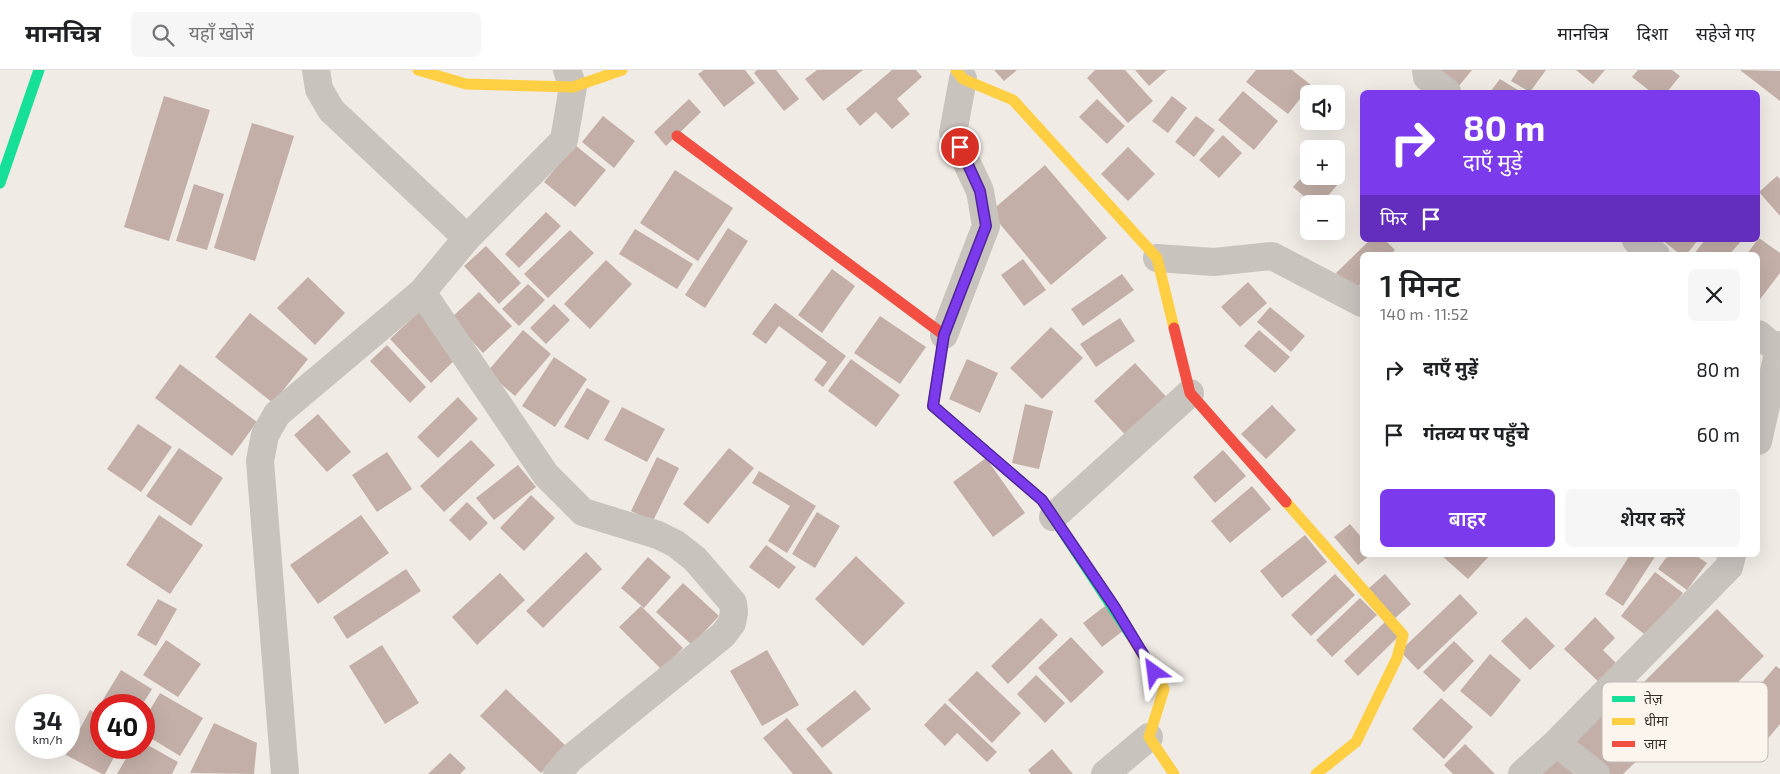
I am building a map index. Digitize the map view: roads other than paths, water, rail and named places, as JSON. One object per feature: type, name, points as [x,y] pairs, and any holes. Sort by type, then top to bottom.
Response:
[{"type":"street","points":[[0,183],[40,70]]},
{"type":"street","points":[[316,70],[319,89],[331,110],[467,238]]},
{"type":"street","points":[[418,70],[466,84],[570,78],[622,70]]},
{"type":"street","points":[[1426,70],[1427,77],[1444,90]]},
{"type":"street","points":[[1106,774],[1150,737],[1164,689],[1114,606],[1042,500],[933,406],[944,335],[986,226],[980,191],[953,133],[960,75],[1013,100],[1157,258],[1190,393],[1403,635],[1397,658],[1356,742],[1316,774]]},
{"type":"street","points":[[285,774],[260,461],[265,435],[277,414],[422,292],[467,238],[564,140],[570,78]]},
{"type":"street","points":[[677,136],[944,335]]},
{"type":"street","points":[[1639,242],[1652,252]]},
{"type":"street","points":[[1157,258],[1214,262],[1272,256],[1360,302]]},
{"type":"street","points":[[422,292],[546,475],[583,512],[658,535],[676,544],[695,559],[733,602],[732,623],[723,635],[571,758],[557,774]]},
{"type":"street","points":[[1760,427],[1772,343]]},
{"type":"street","points":[[1053,517],[1190,393]]},
{"type":"street","points":[[1612,682],[1726,559]]},
{"type":"street","points":[[1522,774],[1556,743],[1602,693]]},
{"type":"street","points":[[1150,737],[1174,774]]},
{"type":"street","points":[[1556,743],[1596,774]]}]
